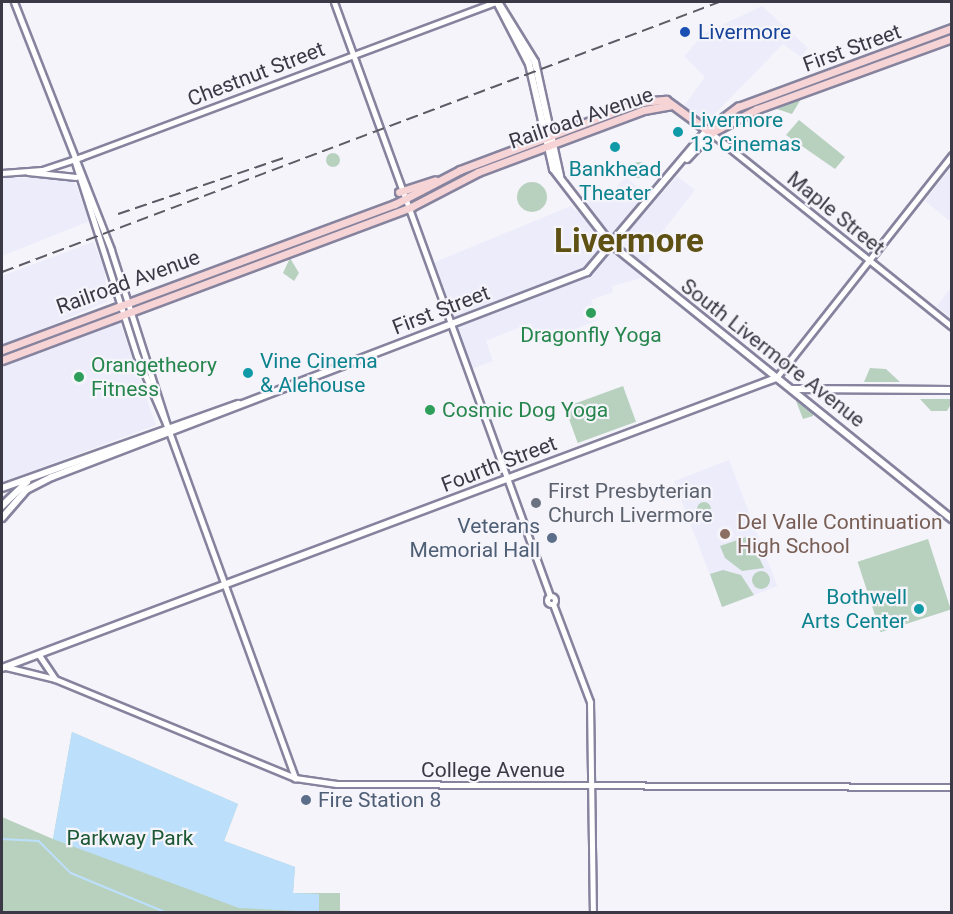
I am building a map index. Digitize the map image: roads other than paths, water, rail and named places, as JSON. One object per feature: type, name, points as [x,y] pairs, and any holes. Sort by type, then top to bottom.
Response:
[{"type":"main road","name":"South Livermore Avenue","points":[[497,2],[532,55],[560,176],[611,244],[951,519]]},
{"type":"main road","name":"First Street","points":[[2,488],[168,430],[587,272],[709,131],[738,107],[951,28]]},
{"type":"main road","name":"First Street","points":[[709,131],[757,109],[951,38]]},
{"type":"main road","name":"Railroad Avenue","points":[[2,350],[404,205],[550,140],[649,100],[671,105]]},
{"type":"main road","name":"Maple Street","points":[[671,105],[709,131]]},
{"type":"main road","name":"Railroad Avenue","points":[[404,205],[449,175],[550,140]]},
{"type":"main road","points":[[399,192],[449,175]]},
{"type":"main road","name":"Railroad Avenue","points":[[2,360],[123,306]]},
{"type":"main road","name":"Fourth Street","points":[[3,668],[776,378]]},
{"type":"main road","points":[[791,389],[951,390]]},
{"type":"main road","name":"First Street","points":[[5,502],[44,480],[168,430]]},
{"type":"main road","name":"First Street","points":[[5,502],[33,478]]},
{"type":"main road","points":[[2,518],[5,502]]},
{"type":"street","points":[[14,2],[74,159],[123,306]]},
{"type":"street","points":[[334,2],[399,192],[550,596],[547,602],[553,604],[590,702],[593,912]]},
{"type":"street","name":"Chestnut Street","points":[[27,172],[74,159],[497,2]]},
{"type":"street","name":"Maple Street","points":[[709,131],[951,327]]},
{"type":"street","points":[[776,378],[951,155]]},
{"type":"street","points":[[74,159],[76,177],[227,584],[295,778]]},
{"type":"street","points":[[2,172],[76,177]]},
{"type":"street","points":[[39,654],[40,675]]},
{"type":"street","points":[[39,654],[55,679]]},
{"type":"street","name":"College Avenue","points":[[3,668],[55,679],[295,778],[367,787],[951,787]]},
{"type":"water","name":"Parkway Park","points":[[72,732],[238,804],[224,841],[295,867],[293,893],[319,894],[319,912],[239,908],[53,839]]},
{"type":"waterway","points":[[2,839],[39,841],[71,873],[165,912]]},
{"type":"railway","points":[[2,272],[719,2]]},
{"type":"railway","points":[[118,214],[286,157]]},
{"type":"place","name":"Livermore","points":[[685,32]]},
{"type":"place","name":"Livermore 13 Cinemas","points":[[678,132]]},
{"type":"place","name":"Bankhead Theater","points":[[615,147]]},
{"type":"place","name":"Dragonfly Yoga","points":[[591,313]]},
{"type":"place","name":"Vine Cinema & Alehouse","points":[[248,373]]},
{"type":"place","name":"Orangetheory Fitness","points":[[79,377]]},
{"type":"place","name":"Cosmic Dog Yoga","points":[[430,410]]},
{"type":"place","name":"First Presbyterian Church Livermore","points":[[536,503]]},
{"type":"place","name":"Del Valle Continuation High School","points":[[725,534]]},
{"type":"place","name":"Veterans Memorial Hall","points":[[552,538]]},
{"type":"place","name":"Bothwell Arts Center","points":[[919,609]]},
{"type":"place","name":"Fire Station 8","points":[[306,800]]},
{"type":"district","name":"Livermore","points":[[629,241]]}]
